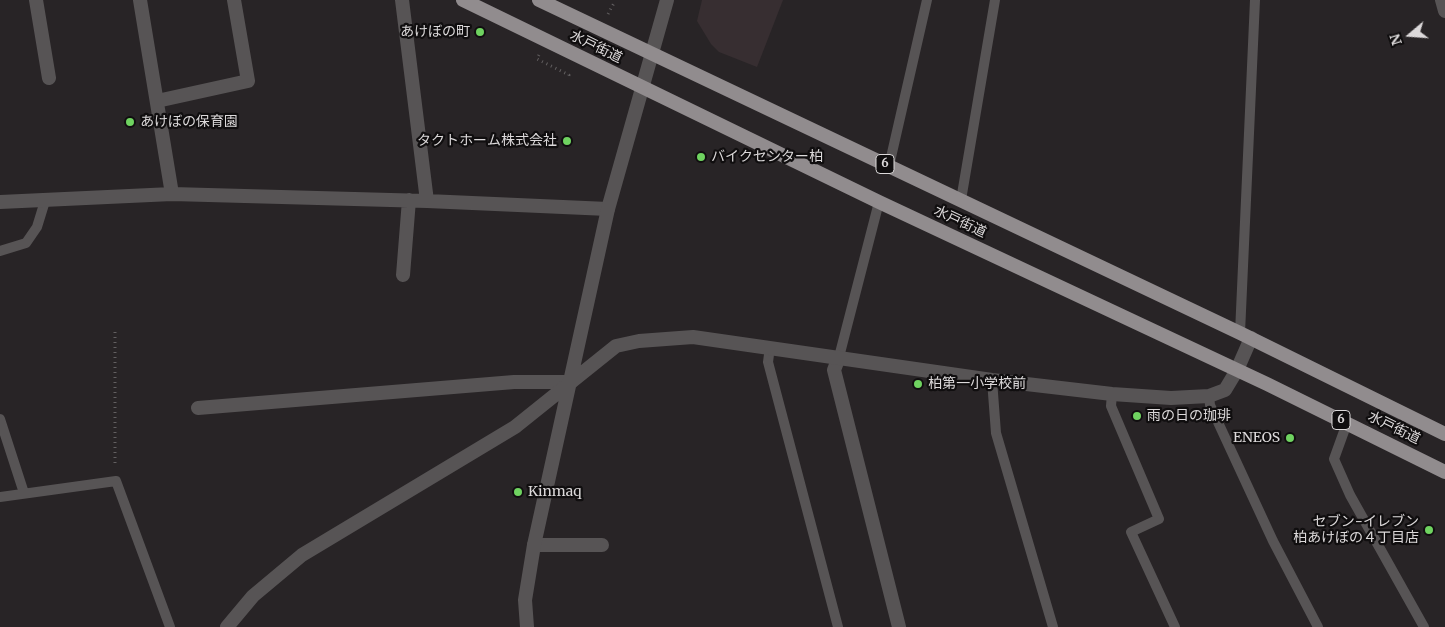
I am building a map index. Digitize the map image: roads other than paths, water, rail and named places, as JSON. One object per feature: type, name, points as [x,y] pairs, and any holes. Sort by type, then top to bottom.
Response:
[{"type":"highway","name":"水戸街道","points":[[463,0],[880,202],[1237,370],[1445,472]]},
{"type":"highway","name":"水戸街道","points":[[539,0],[1245,336],[1445,434]]},
{"type":"street","points":[[36,0],[49,78]]},
{"type":"street","points":[[140,0],[172,194]]},
{"type":"street","points":[[157,101],[248,81],[234,0]]},
{"type":"street","points":[[402,0],[427,201]]},
{"type":"street","points":[[527,627],[525,600],[534,545],[608,209],[667,0]]},
{"type":"street","points":[[1442,0],[1445,11]]},
{"type":"street","points":[[0,202],[172,194],[409,200],[608,209]]},
{"type":"street","points":[[403,275],[409,200]]},
{"type":"street","points":[[227,627],[254,596],[302,554],[515,427],[547,404],[616,346],[639,341],[693,337],[992,380],[1112,394],[1171,398],[1209,396],[1225,390],[1237,370],[1245,336]]},
{"type":"street","points":[[839,357],[834,370],[899,627]]},
{"type":"street","points":[[198,408],[514,382],[571,382]]},
{"type":"street","points":[[534,545],[602,545]]},
{"type":"lane","points":[[888,166],[926,0]]},
{"type":"lane","points":[[961,200],[995,0]]},
{"type":"lane","points":[[1245,336],[1255,0]]},
{"type":"lane","points":[[0,251],[26,243],[37,227],[45,201]]},
{"type":"lane","points":[[839,357],[880,202]]},
{"type":"lane","points":[[770,347],[768,362],[838,627]]},
{"type":"lane","points":[[992,380],[996,433],[1053,627]]},
{"type":"lane","points":[[1112,394],[1111,406],[1159,519],[1131,532],[1175,627]]},
{"type":"lane","points":[[1209,396],[1210,405],[1272,541],[1318,627]]},
{"type":"lane","points":[[0,419],[24,493]]},
{"type":"lane","points":[[1347,423],[1334,459],[1350,495],[1424,627]]},
{"type":"lane","points":[[0,497],[116,480],[170,627]]},
{"type":"place","name":"あけぼの町","points":[[480,32]]},
{"type":"place","name":"あけぼの保育園","points":[[130,122]]},
{"type":"place","name":"タクトホーム株式会社","points":[[567,141]]},
{"type":"place","name":"バイクセンター柏","points":[[701,157]]},
{"type":"place","name":"柏第一小学校前","points":[[918,384]]},
{"type":"place","name":"雨の日の珈琲","points":[[1137,416]]},
{"type":"place","name":"ENEOS","points":[[1290,438]]},
{"type":"place","name":"Kinmaq","points":[[518,492]]},
{"type":"place","name":"セブン-イレブン 柏あけぼの４丁目店","points":[[1429,530]]}]
